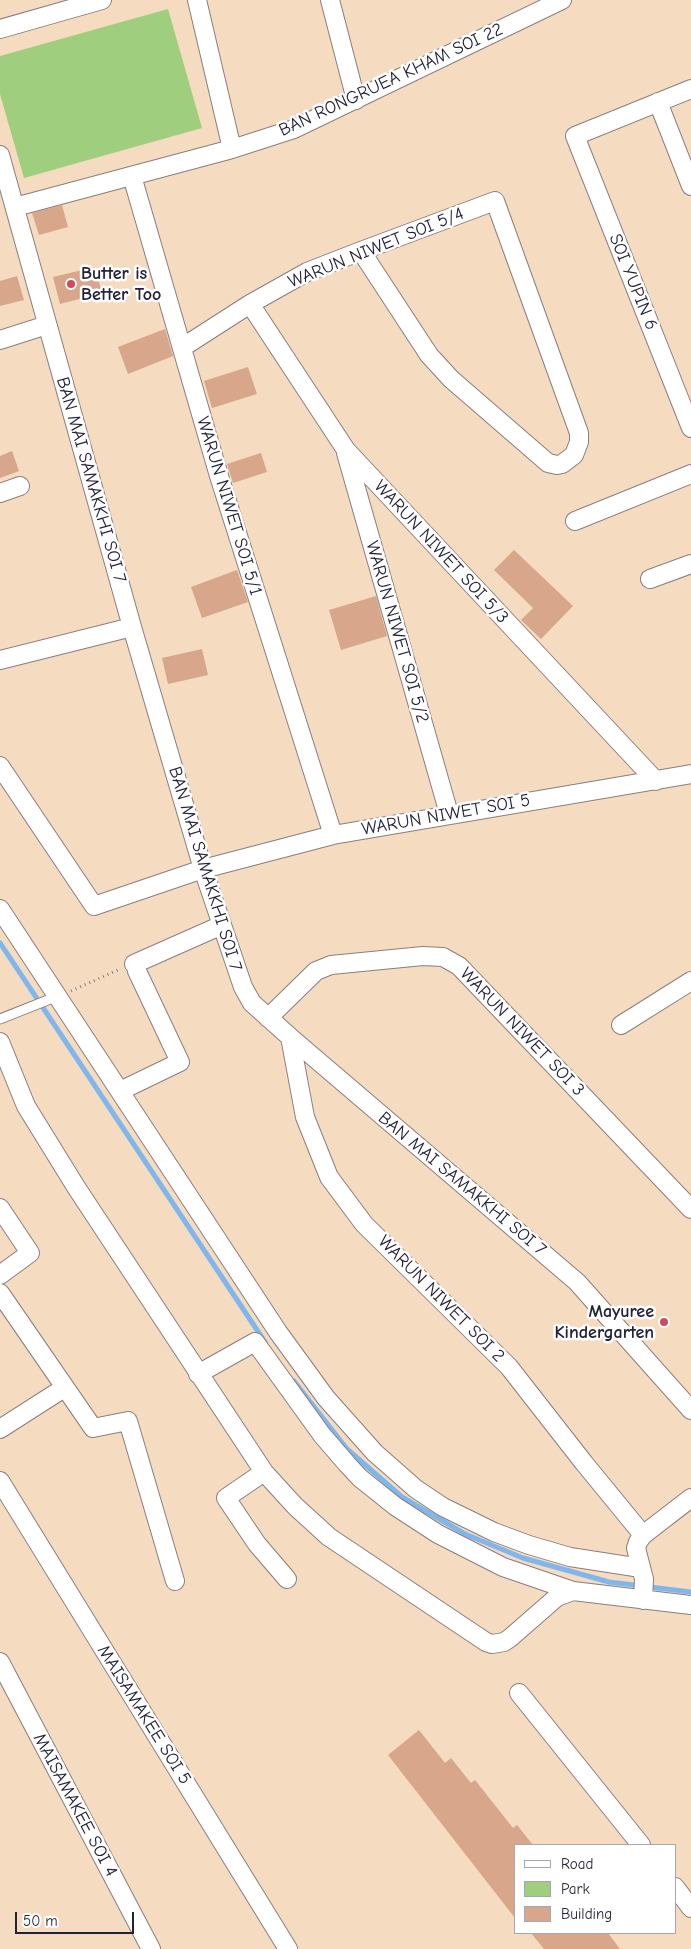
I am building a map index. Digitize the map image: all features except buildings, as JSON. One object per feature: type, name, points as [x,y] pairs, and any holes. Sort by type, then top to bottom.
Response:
[{"type":"street","points":[[0,29],[102,0]]},
{"type":"street","points":[[197,0],[232,149]]},
{"type":"street","points":[[330,0],[356,100]]},
{"type":"street","name":"BAN RONGRUEA KHAM SOI 22","points":[[14,207],[232,149],[294,129],[562,0]]},
{"type":"street","points":[[691,89],[658,102],[691,186]]},
{"type":"street","name":"SOI YUPIN 6","points":[[658,102],[575,136],[691,428]]},
{"type":"street","name":"BAN MAI SAMAKKHI SOI 7","points":[[0,155],[132,627],[204,869],[242,987],[252,1004],[577,1282],[691,1410]]},
{"type":"street","name":"WARUN NIWET SOI 5/1","points":[[132,176],[219,476],[333,835]]},
{"type":"street","name":"WARUN NIWET SOI 5/4","points":[[183,347],[250,304],[307,272],[361,251],[495,201],[579,433],[578,450],[569,460],[556,465],[548,463],[440,367],[411,330],[361,251]]},
{"type":"street","name":"WARUN NIWET SOI 5/3","points":[[250,304],[346,450],[656,781]]},
{"type":"street","points":[[0,340],[47,325]]},
{"type":"street","name":"WARUN NIWET SOI 5/2","points":[[346,450],[449,814]]},
{"type":"street","points":[[575,521],[691,474]]},
{"type":"street","points":[[0,493],[20,486]]},
{"type":"street","points":[[650,579],[691,564]]},
{"type":"street","points":[[0,660],[132,627]]},
{"type":"street","name":"WARUN NIWET SOI 5","points":[[0,766],[94,906],[204,869],[333,835],[691,774]]},
{"type":"street","points":[[0,909],[54,998],[120,1091],[278,1332],[326,1398],[358,1436],[389,1467],[416,1489],[443,1507],[477,1525],[510,1539],[570,1557],[691,1605]]},
{"type":"street","points":[[120,1091],[180,1062],[136,967],[222,925]]},
{"type":"street","name":"WARUN NIWET SOI 3","points":[[268,1018],[316,971],[331,965],[423,956],[443,958],[459,966],[691,1209]]},
{"type":"street","points":[[621,1025],[691,981]]},
{"type":"street","name":"WARUN NIWET SOI 2","points":[[290,1037],[306,1117],[329,1177],[364,1224],[509,1367],[584,1463],[644,1535]]},
{"type":"street","points":[[0,1042],[26,1106],[76,1187],[198,1374],[264,1472],[329,1538],[486,1642],[492,1644],[504,1642],[557,1597],[572,1591],[643,1585]]},
{"type":"street","points":[[0,1208],[30,1254],[0,1275]]},
{"type":"street","points":[[0,1293],[93,1428],[128,1421],[176,1581]]},
{"type":"street","points":[[198,1374],[255,1342],[322,1435],[347,1464],[378,1492],[431,1530],[479,1556],[523,1575],[572,1591]]},
{"type":"street","points":[[0,1429],[64,1388]]},
{"type":"street","points":[[264,1472],[226,1498],[257,1544],[287,1578]]},
{"type":"street","name":"MAISAMAKEE SOI 5","points":[[0,1481],[288,1949]]},
{"type":"street","points":[[643,1585],[636,1548],[638,1542],[644,1535],[691,1498]]},
{"type":"street","name":"MAISAMAKEE SOI 4","points":[[0,1662],[151,1949]]},
{"type":"street","points":[[520,1693],[640,1844]]},
{"type":"street","points":[[676,1888],[691,1908]]},
{"type":"lane","points":[[0,1020],[54,998]]},
{"type":"path","points":[[54,998],[136,967]]},
{"type":"green space","points":[[168,9],[202,128],[24,178],[0,94],[0,56]]},
{"type":"waterway","points":[[0,943],[265,1342]]},
{"type":"waterway","points":[[294,1381],[347,1449],[402,1497],[465,1534],[523,1558],[609,1582],[691,1592]]},
{"type":"place","name":"Butter is Better Too","points":[[71,284]]},
{"type":"place","name":"Mayuree Kindergarten","points":[[664,1322]]}]
